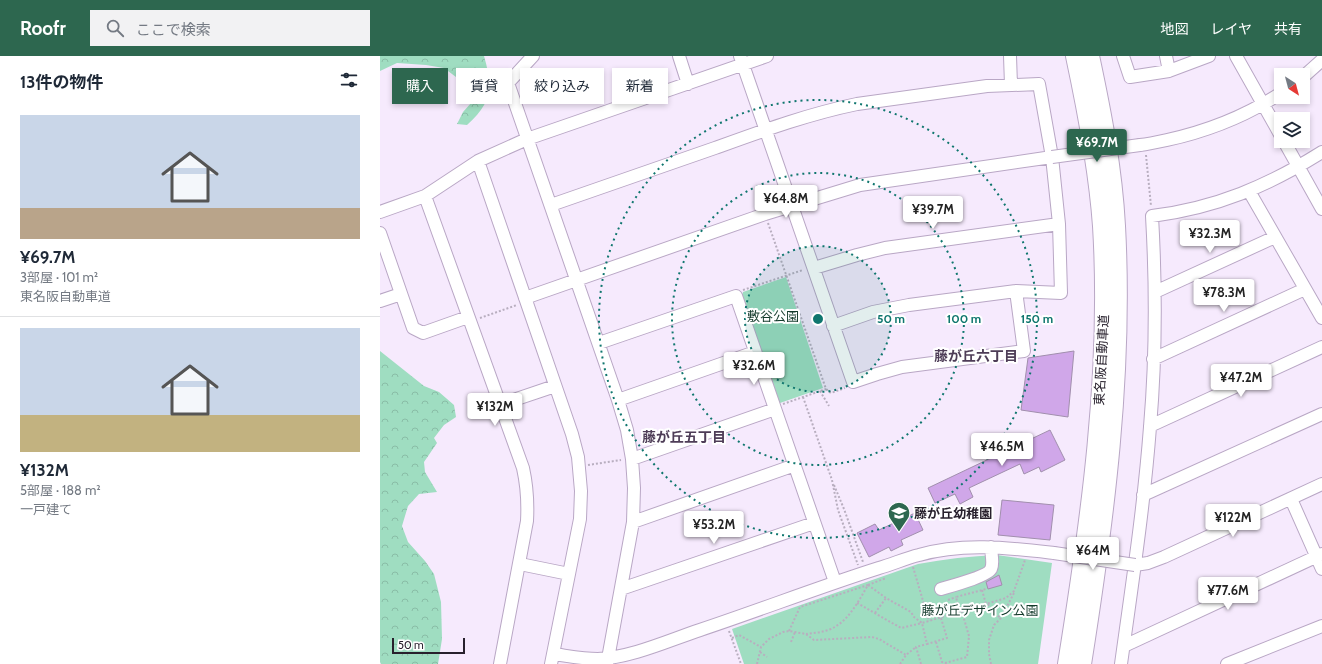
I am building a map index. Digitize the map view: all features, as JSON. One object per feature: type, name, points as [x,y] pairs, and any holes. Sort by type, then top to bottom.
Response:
[{"type":"highway","name":"東名阪自動車道","points":[[1067,664],[1082,571],[1094,466],[1102,348],[1103,283],[1102,226],[1096,172],[1087,112],[1075,56]]},
{"type":"highway","name":"東名阪自動車道","points":[[1082,664],[1096,572],[1115,405],[1118,292],[1116,225],[1111,170],[1101,108],[1090,56]]},
{"type":"street","points":[[534,56],[508,83],[618,400],[627,430],[632,459],[634,488],[633,522],[607,661]]},
{"type":"street","points":[[679,56],[688,84]]},
{"type":"street","points":[[380,212],[425,196],[478,162],[527,139],[688,84],[741,60],[767,56]]},
{"type":"street","points":[[1010,56],[1011,85]]},
{"type":"street","points":[[1123,56],[1130,77],[1170,71],[1209,56]]},
{"type":"street","points":[[1166,56],[1170,71]]},
{"type":"street","points":[[1236,56],[1274,124]]},
{"type":"street","points":[[741,60],[853,382],[902,367],[1024,351],[1016,291]]},
{"type":"street","points":[[1310,71],[1322,60]]},
{"type":"street","points":[[550,205],[766,130],[820,113],[857,104],[987,86],[1039,84],[1052,157],[1059,224],[1061,293],[1016,291],[909,305],[873,312],[833,326]]},
{"type":"street","points":[[523,301],[576,280],[792,205],[860,185],[1052,157],[1143,149],[1228,122],[1274,97]]},
{"type":"street","points":[[1288,148],[1322,209]]},
{"type":"street","points":[[1121,664],[1135,565],[1150,426],[1155,292],[1152,216],[1202,206],[1249,191],[1298,167],[1322,152]]},
{"type":"street","points":[[478,162],[523,301],[572,434],[578,457],[581,491],[580,519],[552,659],[590,659],[607,661],[640,651],[835,582],[919,555],[956,548],[1020,548],[1135,565],[1148,563],[1322,484]]},
{"type":"street","points":[[1249,191],[1322,318]]},
{"type":"street","points":[[425,196],[499,405],[523,468],[527,490],[527,521],[500,664]]},
{"type":"street","points":[[814,267],[884,248],[1059,224]]},
{"type":"street","points":[[380,233],[413,328],[423,333],[469,320]]},
{"type":"street","points":[[1155,292],[1275,237]]},
{"type":"street","points":[[1153,359],[1305,289]]},
{"type":"street","points":[[380,301],[401,294]]},
{"type":"street","points":[[599,343],[736,296],[835,582]]},
{"type":"street","points":[[1150,426],[1322,347]]},
{"type":"street","points":[[618,400],[756,352]]},
{"type":"street","points":[[499,405],[555,386]]},
{"type":"street","points":[[632,459],[775,408]]},
{"type":"street","points":[[1143,495],[1322,414]]},
{"type":"street","points":[[633,522],[795,465]]},
{"type":"street","points":[[1291,499],[1320,555],[1322,569]]},
{"type":"street","points":[[621,589],[814,523]]},
{"type":"street","points":[[942,589],[990,572],[992,567],[991,547]]},
{"type":"street","points":[[1124,646],[1320,555]]},
{"type":"street","points":[[520,564],[569,574]]},
{"type":"street","points":[[1227,664],[1322,626]]},
{"type":"path","points":[[1143,149],[1152,216]]},
{"type":"path","points":[[768,222],[826,389],[831,393],[847,387],[853,382]]},
{"type":"path","points":[[736,296],[742,291],[814,267]]},
{"type":"path","points":[[469,320],[523,301]]},
{"type":"path","points":[[775,408],[826,389]]},
{"type":"path","points":[[820,391],[829,406]]},
{"type":"path","points":[[803,397],[862,562]]},
{"type":"path","points":[[586,465],[632,459]]},
{"type":"path","points":[[832,480],[838,510],[859,568]]},
{"type":"path","points":[[991,664],[989,640],[994,625],[1001,618],[1014,592],[1026,557]]},
{"type":"path","points":[[912,564],[929,621]]},
{"type":"path","points":[[789,631],[800,607],[889,577]]},
{"type":"path","points":[[868,585],[886,598],[910,612],[922,623],[927,644]]},
{"type":"path","points":[[757,664],[761,647],[775,636],[789,631],[806,634],[833,628],[845,619],[868,585]]},
{"type":"path","points":[[948,600],[986,589]]},
{"type":"path","points":[[982,590],[987,604],[992,612],[1001,618]]},
{"type":"path","points":[[857,603],[900,628],[941,618],[1006,598],[1014,592]]},
{"type":"path","points":[[936,642],[942,662],[946,663],[967,657],[969,636],[956,597]]},
{"type":"path","points":[[875,614],[886,598]]},
{"type":"path","points":[[900,664],[906,655],[916,647],[947,638],[941,618]]},
{"type":"path","points":[[728,628],[741,664]]},
{"type":"path","points":[[791,642],[795,632]]},
{"type":"path","points":[[806,634],[814,640],[872,637],[879,638],[906,655]]},
{"type":"path","points":[[732,638],[739,635],[761,647]]},
{"type":"path","points":[[916,647],[921,664]]},
{"type":"path","points":[[760,652],[768,657]]},
{"type":"green space","points":[[380,56],[484,56],[487,68],[456,68],[456,77],[448,71],[448,68],[426,65],[397,63],[380,71]]},
{"type":"green space","points":[[470,104],[485,104],[467,125],[457,124],[463,112]]},
{"type":"green space","name":"敷谷公園","points":[[786,277],[823,388],[780,403],[741,298],[743,292]]},
{"type":"green space","points":[[380,351],[424,386],[439,392],[454,405],[456,417],[444,425],[434,438],[437,443],[424,462],[425,472],[437,492],[419,494],[408,506],[402,526],[408,542],[425,561],[434,574],[441,602],[442,639],[438,664],[381,664],[380,662]]},
{"type":"green space","name":"藤が丘デザイン公園","points":[[997,555],[1052,563],[1038,664],[744,664],[732,629],[918,564],[958,558]]},
{"type":"building","points":[[1074,351],[1068,417],[1021,410],[1028,358]]},
{"type":"building","points":[[1050,430],[1065,460],[1041,472],[1039,467],[1024,474],[1020,464],[969,488],[973,497],[960,504],[955,494],[935,503],[928,488]]},
{"type":"building","points":[[1002,500],[1054,505],[1050,540],[998,535]]},
{"type":"building","points":[[915,513],[923,530],[901,540],[903,545],[891,551],[889,547],[869,557],[857,533],[875,524],[879,530]]},
{"type":"building","points":[[999,575],[1002,585],[988,589],[986,582]]},
{"type":"place","name":"藤が丘幼稚園","points":[[899,532]]},
{"type":"district","name":"藤が丘六丁目","points":[[976,356]]},
{"type":"district","name":"藤が丘五丁目","points":[[684,437]]}]
